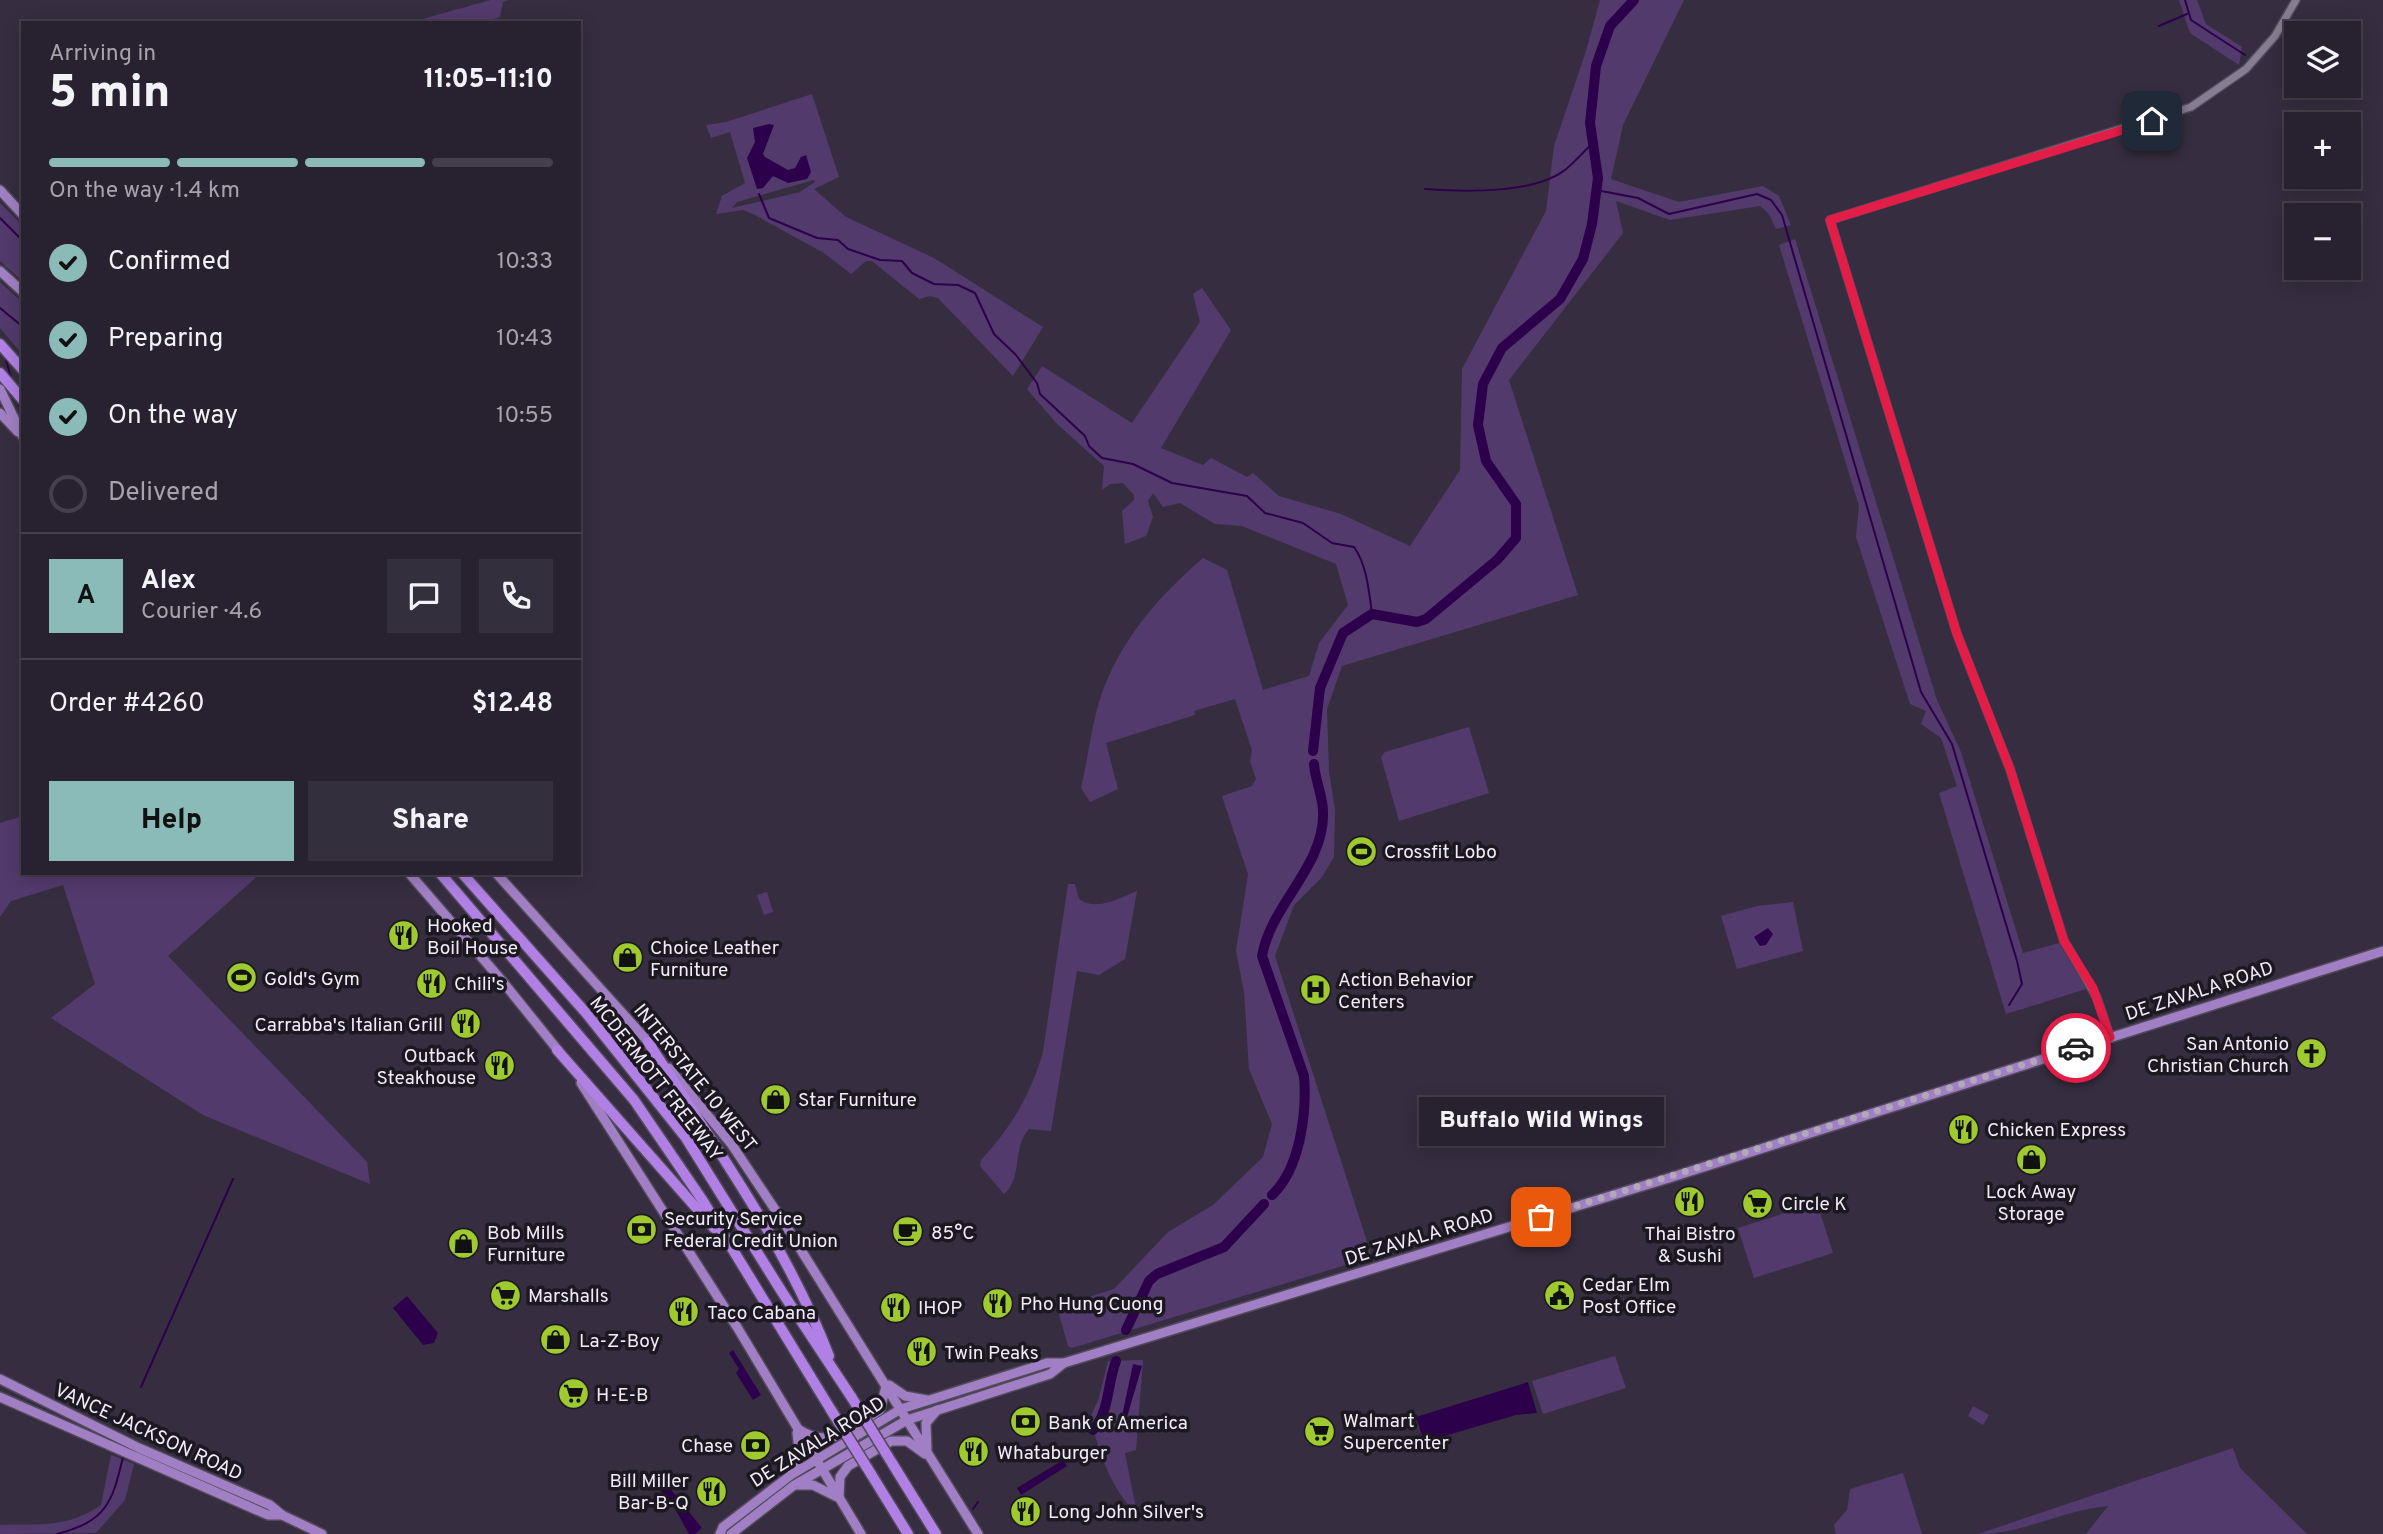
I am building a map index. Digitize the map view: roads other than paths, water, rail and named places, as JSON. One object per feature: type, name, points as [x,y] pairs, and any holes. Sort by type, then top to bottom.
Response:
[{"type":"highway","points":[[0,344],[21,368]]},
{"type":"highway","points":[[0,373],[21,398]]},
{"type":"highway","name":"MCDERMOTT FREEWAY","points":[[442,875],[634,1101],[741,1261],[907,1534]]},
{"type":"highway","name":"MCDERMOTT FREEWAY","points":[[464,875],[586,1013],[686,1138],[936,1534]]},
{"type":"highway","points":[[648,1042],[748,1196],[796,1279],[836,1373]]},
{"type":"highway","points":[[558,1050],[741,1261]]},
{"type":"main road","points":[[0,190],[21,213]]},
{"type":"main road","points":[[0,271],[21,290]]},
{"type":"main road","points":[[0,390],[21,433]]},
{"type":"main road","points":[[0,413],[21,435]]},
{"type":"main road","points":[[411,875],[558,1050],[737,1327],[861,1534]]},
{"type":"main road","name":"INTERSTATE 10 WEST","points":[[498,875],[648,1042],[732,1145],[887,1384],[928,1456],[978,1534]]},
{"type":"main road","name":"DE ZAVALA ROAD","points":[[720,1534],[723,1527],[791,1475],[901,1409],[1047,1363],[1064,1363],[1669,1178],[2383,951]]},
{"type":"main road","name":"DE ZAVALA ROAD","points":[[731,1534],[793,1486],[907,1420],[946,1405],[1050,1374],[1064,1363]]},
{"type":"main road","name":"VANCE JACKSON ROAD","points":[[0,1380],[139,1448],[270,1505],[282,1515],[322,1534]]},
{"type":"main road","points":[[796,1428],[817,1440],[834,1438],[880,1410],[887,1384],[905,1396],[929,1400]]},
{"type":"main road","name":"VANCE JACKSON ROAD","points":[[0,1397],[268,1515],[282,1515]]},
{"type":"main road","points":[[928,1456],[926,1423],[930,1415],[946,1405]]},
{"type":"main road","points":[[791,1475],[800,1457],[796,1428]]},
{"type":"main road","points":[[840,1499],[840,1477],[849,1466],[891,1441],[907,1441],[928,1456]]},
{"type":"main road","points":[[793,1486],[813,1485],[840,1499]]},
{"type":"street","points":[[2110,1037],[2093,988],[2064,941],[2010,769],[1957,634],[1830,220],[2191,107],[2246,69],[2275,36],[2296,0]]},
{"type":"waterway","points":[[1313,751],[1320,688],[1343,633],[1372,614],[1417,622],[1426,619],[1497,560],[1516,538],[1516,504],[1486,461],[1478,425],[1483,384],[1502,348],[1560,299],[1583,259],[1592,224],[1598,178],[1590,123],[1596,66],[1610,26],[1634,0]]},
{"type":"waterway","points":[[2185,0],[2191,20],[2245,55]]},
{"type":"waterway","points":[[2159,26],[2187,14]]},
{"type":"waterway","points":[[1425,189],[1478,191],[1535,184],[1565,170],[1593,143]]},
{"type":"waterway","points":[[1596,190],[1638,198],[1669,214],[1757,194],[1771,200],[1782,215],[1921,692],[1952,744],[2017,961],[2022,984],[2009,1005]]},
{"type":"waterway","points":[[759,194],[769,218],[817,238],[838,240],[848,249],[880,260],[902,261],[912,273],[934,284],[958,285],[975,293],[994,334],[1016,355],[1037,383],[1040,394],[1085,436],[1089,446],[1102,458],[1133,464],[1172,483],[1247,496],[1265,513],[1303,523],[1332,543],[1354,547],[1365,570],[1372,614]]},
{"type":"waterway","points":[[0,218],[21,239]]},
{"type":"waterway","points":[[0,308],[21,325]]},
{"type":"waterway","points":[[5,356],[11,378]]},
{"type":"waterway","points":[[17,400],[21,410]]},
{"type":"waterway","points":[[1272,1195],[1282,1184],[1295,1156],[1303,1123],[1305,1091],[1304,1076],[1262,956],[1267,937],[1307,868],[1321,832],[1323,806],[1314,764]]},
{"type":"waterway","points":[[141,1387],[233,1179]]},
{"type":"waterway","points":[[1126,1330],[1149,1281],[1157,1274],[1224,1247],[1264,1204]]},
{"type":"waterway","points":[[1093,1430],[1105,1406],[1116,1361]]},
{"type":"waterway","points":[[57,1534],[86,1523],[104,1508],[115,1487],[123,1457]]},
{"type":"waterway","points":[[973,1509],[978,1502]]},
{"type":"place","name":"Crossfit Lobo","points":[[1361,851]]},
{"type":"place","name":"Hooked Boil House","points":[[404,936]]},
{"type":"place","name":"Choice Leather Furniture","points":[[627,958]]},
{"type":"place","name":"Gold's Gym","points":[[241,978]]},
{"type":"place","name":"Chili's","points":[[431,983]]},
{"type":"place","name":"Action Behavior Centers","points":[[1315,990]]},
{"type":"place","name":"Carrabba's Italian Grill","points":[[466,1024]]},
{"type":"place","name":"San Antonio Christian Church","points":[[2312,1054]]},
{"type":"place","name":"Outback Steakhouse","points":[[499,1066]]},
{"type":"place","name":"Star Furniture","points":[[775,1099]]},
{"type":"place","name":"Chicken Express","points":[[1964,1129]]},
{"type":"place","name":"Lock Away Storage","points":[[2031,1160]]},
{"type":"place","name":"Thai Bistro & Sushi","points":[[1690,1202]]},
{"type":"place","name":"Circle K","points":[[1758,1203]]},
{"type":"place","name":"Buffalo Wild Wings","points":[[1541,1217]]},
{"type":"place","name":"Security Service Federal Credit Union","points":[[641,1229]]},
{"type":"place","name":"85°C","points":[[908,1232]]},
{"type":"place","name":"Bob Mills Furniture","points":[[464,1243]]},
{"type":"place","name":"Marshalls","points":[[505,1295]]},
{"type":"place","name":"Cedar Elm Post Office","points":[[1559,1295]]},
{"type":"place","name":"Pho Hung Cuong","points":[[997,1303]]},
{"type":"place","name":"IHOP","points":[[895,1307]]},
{"type":"place","name":"Taco Cabana","points":[[684,1312]]},
{"type":"place","name":"La-Z-Boy","points":[[556,1340]]},
{"type":"place","name":"Twin Peaks","points":[[921,1352]]},
{"type":"place","name":"H-E-B","points":[[573,1394]]},
{"type":"place","name":"Bank of America","points":[[1025,1422]]},
{"type":"place","name":"Walmart Supercenter","points":[[1320,1431]]},
{"type":"place","name":"Chase","points":[[756,1445]]},
{"type":"place","name":"Whataburger","points":[[974,1452]]},
{"type":"place","name":"Bill Miller Bar-B-Q","points":[[712,1491]]},
{"type":"place","name":"Long John Silver's","points":[[1025,1511]]}]
